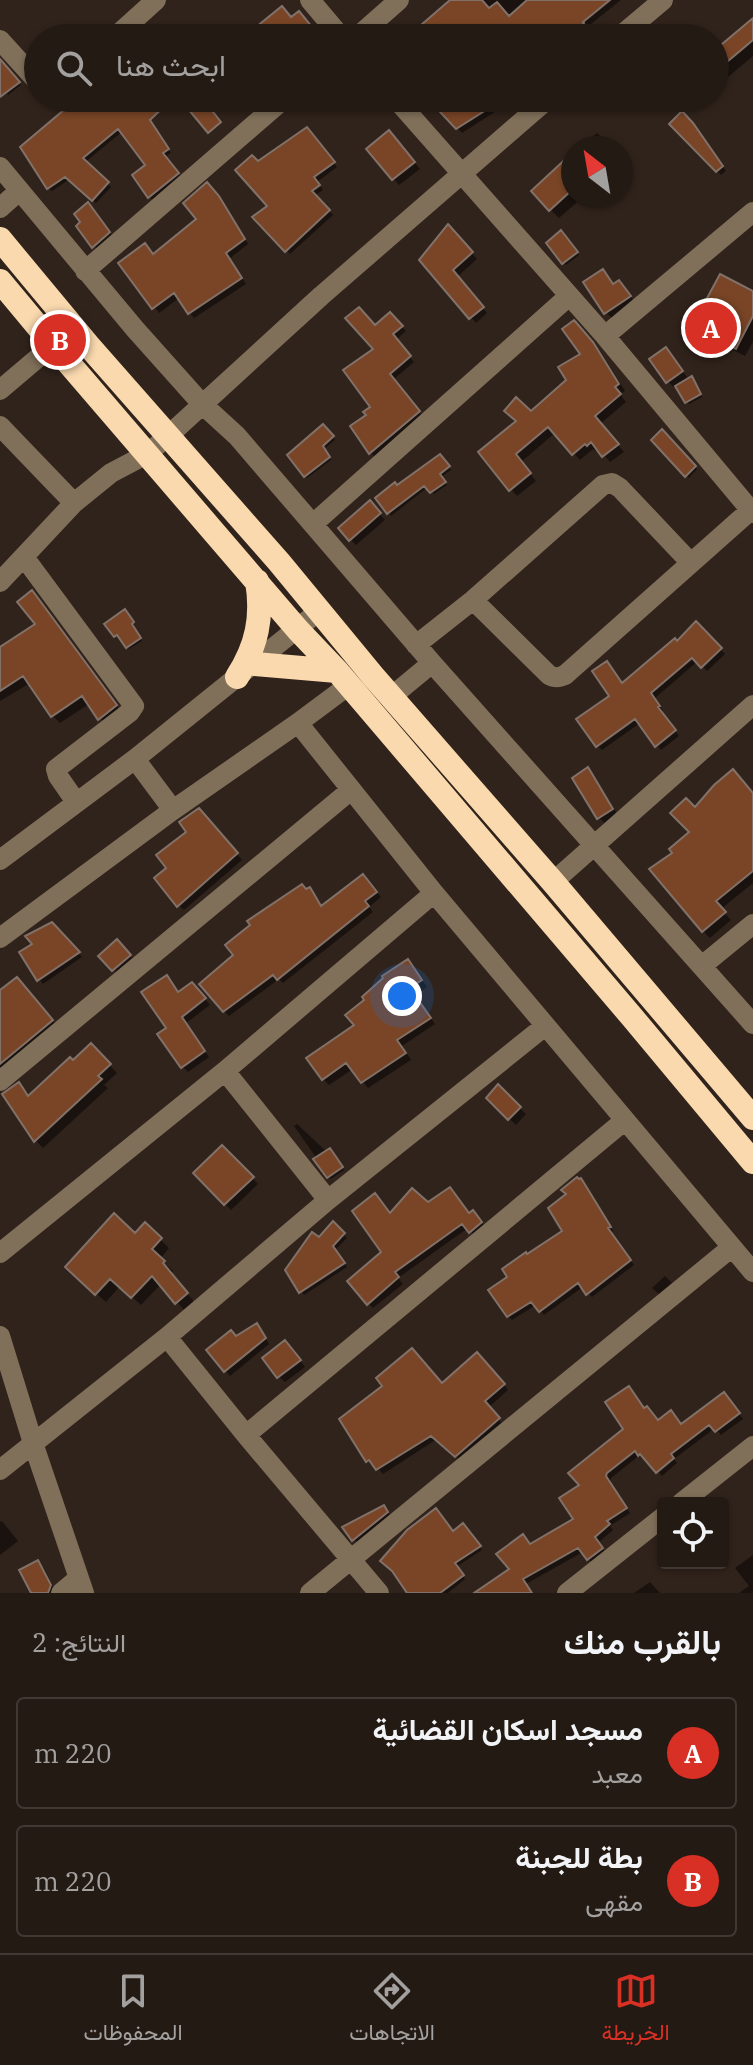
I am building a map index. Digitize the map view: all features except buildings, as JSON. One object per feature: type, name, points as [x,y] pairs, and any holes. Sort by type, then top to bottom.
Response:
[{"type":"highway","points":[[0,239],[753,1118]]},
{"type":"highway","points":[[0,281],[612,992],[753,1162]]},
{"type":"highway","points":[[257,581],[260,615],[246,670],[343,678]]},
{"type":"street","points":[[129,24],[156,0]]},
{"type":"street","points":[[310,0],[330,24]]},
{"type":"street","points":[[372,24],[399,0]]},
{"type":"street","points":[[635,24],[663,0]]},
{"type":"street","points":[[0,40],[24,67]]},
{"type":"street","points":[[85,271],[269,112]]},
{"type":"street","points":[[408,112],[605,336],[752,510],[565,675],[556,678],[549,675],[473,600]]},
{"type":"street","points":[[0,582],[74,503],[111,473],[147,454],[533,112]]},
{"type":"street","points":[[0,167],[85,271],[202,404],[237,436],[416,645],[753,1024]]},
{"type":"street","points":[[0,208],[19,191]]},
{"type":"street","points":[[605,336],[751,218]]},
{"type":"street","points":[[313,524],[569,296]]},
{"type":"street","points":[[0,390],[53,345]]},
{"type":"street","points":[[0,426],[74,503]]},
{"type":"street","points":[[416,645],[473,600],[603,485],[612,483],[620,488],[690,562]]},
{"type":"street","points":[[24,557],[134,706],[56,769],[76,802]]},
{"type":"street","points":[[0,860],[135,759],[319,611]]},
{"type":"street","points":[[391,697],[432,663]]},
{"type":"street","points":[[0,938],[173,810],[298,723],[343,678]]},
{"type":"street","points":[[553,882],[753,705]]},
{"type":"street","points":[[298,723],[434,893],[753,1272]]},
{"type":"street","points":[[135,759],[173,810]]},
{"type":"street","points":[[0,1081],[351,790]]},
{"type":"street","points":[[0,1253],[225,1071],[434,893]]},
{"type":"street","points":[[703,965],[753,924]]},
{"type":"street","points":[[0,1470],[545,1026]]},
{"type":"street","points":[[225,1071],[328,1200]]},
{"type":"street","points":[[246,1435],[624,1121]]},
{"type":"street","points":[[310,1593],[732,1247]]},
{"type":"street","points":[[0,1336],[82,1585],[61,1593]]},
{"type":"street","points":[[167,1337],[379,1593]]},
{"type":"street","points":[[689,1497],[753,1446]]},
{"type":"street","points":[[567,1593],[657,1522]]},
{"type":"place","name":"مسجد اسكان القضائية","points":[[711,328]]},
{"type":"place","name":"بطة للجبنة","points":[[60,340]]}]
